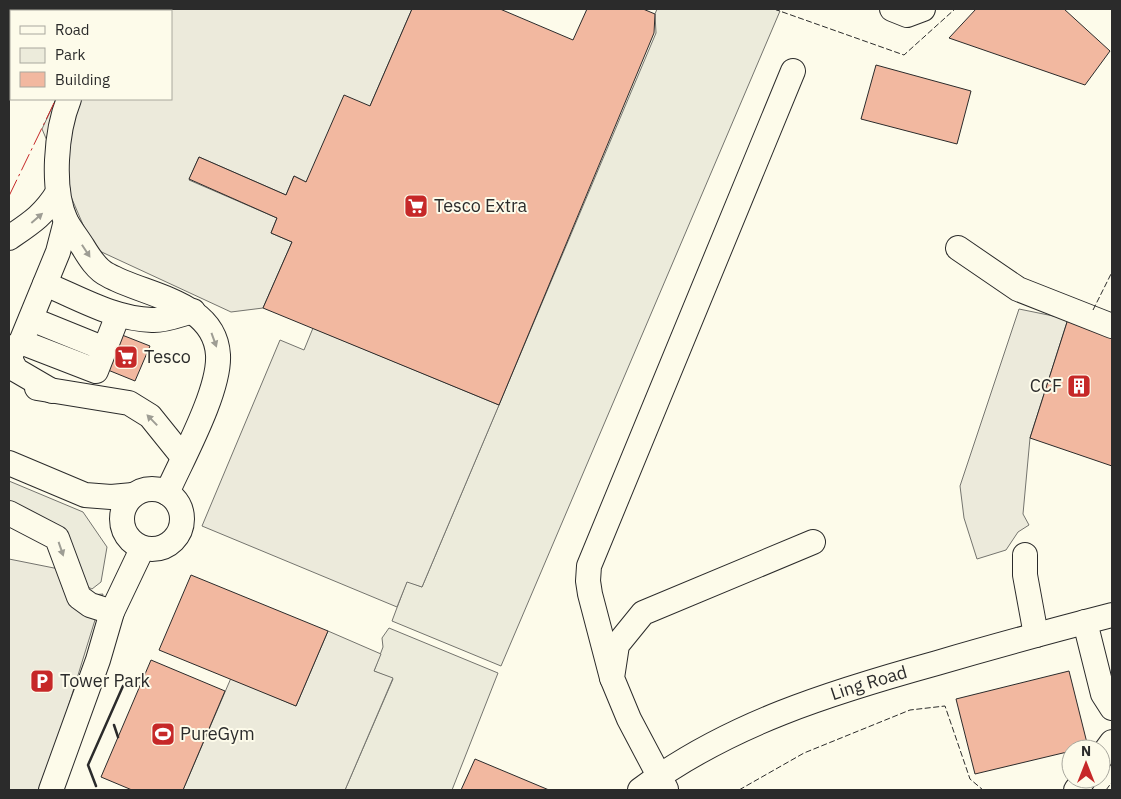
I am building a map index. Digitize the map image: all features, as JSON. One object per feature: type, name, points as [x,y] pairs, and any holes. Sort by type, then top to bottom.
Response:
[{"type":"street","points":[[892,9],[907,15],[923,9]]},
{"type":"street","points":[[655,786],[612,678],[590,594],[588,581],[589,566],[793,71]]},
{"type":"street","points":[[69,100],[62,115],[60,129],[58,192],[66,221],[91,259],[106,275],[194,311],[208,326],[218,354],[217,370],[208,402],[167,493]]},
{"type":"street","points":[[9,238],[38,218],[47,209],[58,192]]},
{"type":"street","points":[[52,391],[16,370],[10,359],[13,349],[35,308],[66,221]]},
{"type":"street","points":[[958,248],[1018,289],[1112,326]]},
{"type":"street","points":[[35,308],[160,319]]},
{"type":"street","points":[[35,308],[96,372],[110,337]]},
{"type":"street","points":[[35,308],[110,337],[154,320],[194,311]]},
{"type":"street","points":[[9,383],[129,403],[150,416],[183,457]]},
{"type":"street","points":[[9,463],[84,495],[111,497],[133,495],[150,489],[167,493],[176,500],[181,510],[180,532],[174,541],[164,548],[153,550],[142,548],[128,539],[121,524],[121,513],[133,495]]},
{"type":"street","points":[[84,495],[102,512],[121,524]]},
{"type":"street","points":[[9,513],[57,538],[79,597],[90,605],[112,612]]},
{"type":"street","points":[[612,678],[616,645],[642,613],[813,542]]},
{"type":"street","points":[[51,790],[98,660],[112,612],[142,548]]},
{"type":"street","points":[[1025,555],[1025,575],[1036,635]]},
{"type":"street","name":"Ling Road","points":[[655,786],[690,756],[797,706],[872,681],[1112,615]]},
{"type":"street","points":[[1085,622],[1103,694],[1112,708]]},
{"type":"green space","points":[[657,9],[774,9],[780,11],[501,666],[392,621],[407,581],[422,587],[656,33],[655,14]]},
{"type":"green space","points":[[9,481],[83,512],[107,547],[101,582],[92,589],[82,584],[72,551],[9,506]]},
{"type":"green space","points":[[389,628],[498,673],[452,790],[345,790],[393,679],[374,671],[383,647],[382,638]]},
{"type":"shaded area","points":[[412,9],[370,106],[306,182],[294,176],[286,195],[199,157],[189,180],[277,218],[271,233],[292,242],[263,308],[231,312],[93,248],[42,129],[56,100],[172,100],[172,10],[94,10]]},
{"type":"shaded area","points":[[1019,309],[1068,319],[1030,438],[1023,514],[1029,525],[1018,532],[1006,550],[977,559],[964,518],[960,486]]},
{"type":"shaded area","points":[[313,328],[499,405],[422,587],[407,582],[397,607],[202,526],[280,340],[304,350]]},
{"type":"shaded area","name":"Tower Park","points":[[9,559],[74,572],[91,595],[103,594],[50,766],[61,790],[9,790]]},
{"type":"shaded area","points":[[328,631],[381,654],[374,671],[393,678],[345,790],[183,790],[231,678],[296,706]]},
{"type":"building","name":"Tesco Extra","points":[[412,9],[500,9],[573,40],[587,9],[643,9],[655,14],[654,33],[499,405],[263,308],[292,242],[271,233],[277,218],[189,179],[199,157],[286,195],[294,176],[306,182],[344,95],[370,106]]},
{"type":"building","points":[[976,9],[1064,9],[1110,51],[1085,85],[949,38]]},
{"type":"building","points":[[876,65],[971,91],[957,144],[861,119]]},
{"type":"building","name":"CCF","points":[[1068,319],[1112,335],[1112,466],[1030,438]]},
{"type":"building","name":"Tesco","points":[[117,333],[150,346],[135,381],[103,368]]},
{"type":"building","points":[[191,575],[328,631],[296,706],[159,650]]},
{"type":"building","name":"PureGym","points":[[151,660],[225,691],[183,790],[132,790],[101,777]]},
{"type":"building","points":[[1069,671],[1086,739],[1061,739],[1061,753],[975,774],[956,699]]},
{"type":"building","points":[[475,759],[549,790],[461,790]]},
{"type":"fence","points":[[774,9],[904,55],[955,9]]},
{"type":"fence","points":[[1093,310],[1112,272]]},
{"type":"fence","points":[[739,790],[804,753],[910,710],[945,706],[970,779],[983,790]]},
{"type":"fence","points":[[1106,790],[1112,782]]},
{"type":"wall","points":[[96,786],[88,765],[123,686],[138,682]]},
{"type":"wall","points":[[114,725],[118,737]]},
{"type":"power","points":[[9,196],[56,100]]},
{"type":"place","name":"Tesco Extra","points":[[416,206]]},
{"type":"place","name":"Tesco","points":[[126,357]]},
{"type":"place","name":"CCF","points":[[1079,386]]},
{"type":"place","name":"Tower Park","points":[[42,681]]},
{"type":"place","name":"PureGym","points":[[163,734]]}]
